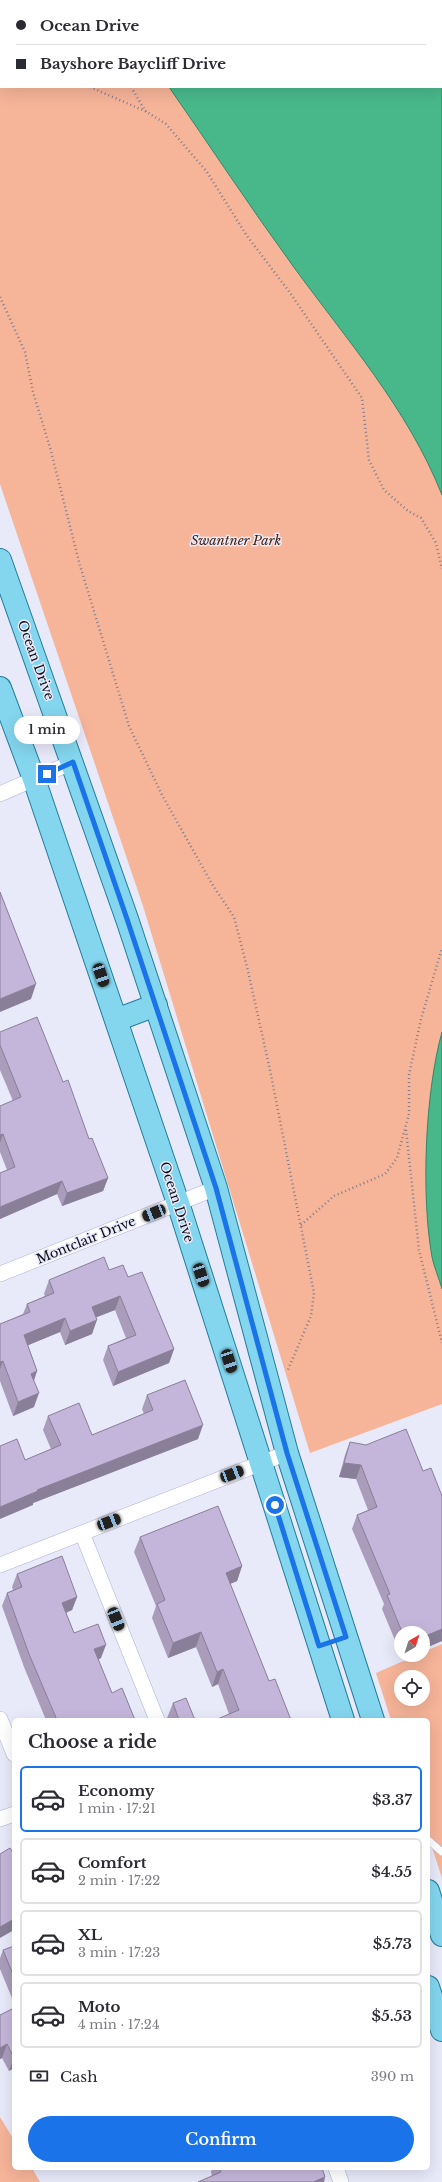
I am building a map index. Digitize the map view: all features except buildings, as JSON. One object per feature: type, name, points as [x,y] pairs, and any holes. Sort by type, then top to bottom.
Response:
[{"type":"main road","name":"Ocean Drive","points":[[0,560],[73,762],[156,1005],[216,1188],[287,1453],[372,1718]]},
{"type":"main road","name":"Ocean Drive","points":[[0,688],[34,779],[178,1203],[342,1718]]},
{"type":"main road","points":[[116,1020],[156,1005]]},
{"type":"main road","points":[[319,1646],[346,1637]]},
{"type":"main road","points":[[430,1897],[442,1935]]},
{"type":"main road","points":[[434,1992],[442,2030]]},
{"type":"street","points":[[0,794],[73,762]]},
{"type":"street","name":"Montclair Drive","points":[[0,1274],[216,1188]]},
{"type":"street","points":[[0,1565],[287,1453]]},
{"type":"street","points":[[82,1533],[155,1718]]},
{"type":"street","points":[[0,1720],[12,1749]]},
{"type":"street","points":[[0,1820],[12,1815]]},
{"type":"street","points":[[337,2170],[341,2182]]},
{"type":"lane","points":[[430,1842],[442,1852]]},
{"type":"path","points":[[92,88],[146,112],[166,124],[207,172],[248,236],[288,290],[362,398],[368,460],[384,490],[408,511],[421,518],[436,543],[442,569]]},
{"type":"path","points":[[132,88],[146,112]]},
{"type":"path","points":[[0,297],[25,352],[33,392],[51,451],[79,562],[129,726],[162,795],[212,884],[234,917],[248,971],[270,1070],[314,1293],[311,1316],[287,1373]]},
{"type":"path","points":[[301,1225],[334,1196],[385,1174],[397,1158],[410,1114],[409,1075],[421,1018],[442,948]]},
{"type":"path","points":[[406,1128],[419,1250],[442,1343]]},
{"type":"green space","name":"Swantner Park","points":[[0,88],[170,88],[277,244],[394,404],[428,463],[442,495],[442,1032],[429,1114],[426,1201],[432,1257],[442,1289],[442,1404],[310,1453],[143,906],[0,484]]},
{"type":"green space","points":[[442,1644],[442,1878],[430,1841],[430,1718],[390,1718],[376,1673],[401,1662],[430,1662],[430,1649]]},
{"type":"green space","points":[[0,2117],[12,2137],[12,2170],[33,2170],[40,2182],[0,2182]]},
{"type":"shaded area","points":[[170,88],[442,88],[442,495],[428,463],[394,404],[277,244]]},
{"type":"shaded area","points":[[442,1032],[442,1289],[432,1257],[429,1232],[426,1144],[432,1084]]},
{"type":"route","points":[[47,774],[73,762],[216,1188],[287,1453],[346,1637],[319,1646],[275,1505]]}]
